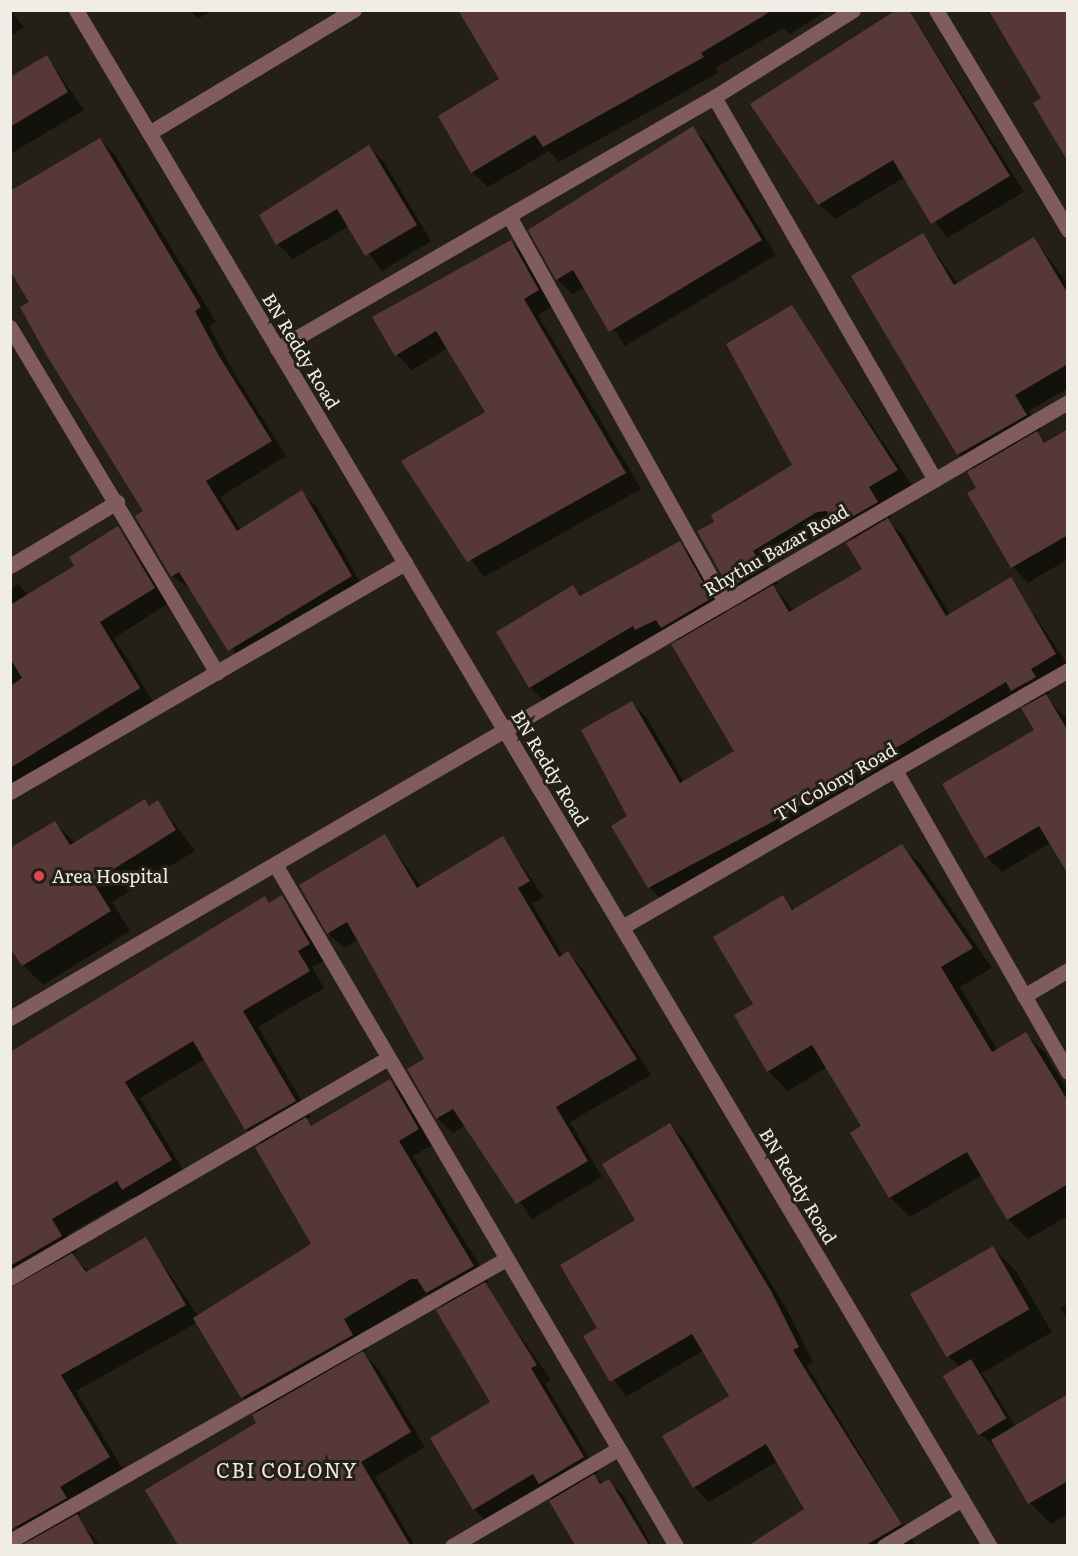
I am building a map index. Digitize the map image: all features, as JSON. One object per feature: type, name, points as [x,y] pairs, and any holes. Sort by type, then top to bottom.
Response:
[{"type":"street","name":"BN Reddy Road","points":[[76,10],[990,1545]]},
{"type":"street","points":[[149,133],[354,10]]},
{"type":"street","points":[[277,350],[714,97],[853,10]]},
{"type":"street","points":[[936,10],[1068,230]]},
{"type":"street","points":[[714,97],[934,480]]},
{"type":"street","points":[[509,216],[725,602]]},
{"type":"street","points":[[10,327],[117,502],[217,673]]},
{"type":"street","name":"Rhythu Bazar Road","points":[[10,1018],[276,866],[1068,402]]},
{"type":"street","points":[[10,567],[117,502]]},
{"type":"street","points":[[10,792],[405,563]]},
{"type":"street","name":"TV Colony Road","points":[[622,927],[1068,670]]},
{"type":"street","points":[[895,770],[1068,1072]]},
{"type":"street","points":[[276,866],[616,1450],[676,1545]]},
{"type":"street","points":[[1024,996],[1068,970]]},
{"type":"street","points":[[10,1278],[387,1059]]},
{"type":"street","points":[[10,1541],[506,1259]]},
{"type":"street","points":[[452,1545],[616,1450]]},
{"type":"street","points":[[884,1545],[962,1499]]},
{"type":"building","points":[[458,10],[773,10],[701,53],[704,57],[543,147],[535,135],[471,173],[438,116],[499,79]]},
{"type":"building","points":[[896,10],[909,10],[1010,176],[931,224],[893,160],[818,205],[750,104]]},
{"type":"building","points":[[988,10],[1068,10],[1068,162],[1033,103],[1041,98]]},
{"type":"building","points":[[47,55],[68,92],[10,127],[10,77]]},
{"type":"building","points":[[693,126],[762,240],[609,332],[573,270],[556,280],[528,230]]},
{"type":"building","points":[[100,138],[201,307],[195,311],[219,356],[272,441],[206,481],[237,531],[302,490],[352,576],[228,651],[179,572],[171,577],[135,516],[143,511],[47,356],[20,307],[29,302],[10,271],[10,191]]},
{"type":"building","points":[[369,145],[417,225],[365,256],[337,209],[276,245],[259,215]]},
{"type":"building","points":[[923,233],[954,285],[1034,237],[1068,294],[1068,364],[1015,395],[1027,415],[957,455],[851,276]]},
{"type":"building","points":[[511,240],[539,290],[524,299],[626,473],[467,562],[401,461],[485,412],[436,331],[395,356],[372,317]]},
{"type":"building","points":[[792,305],[898,470],[869,487],[878,502],[836,526],[827,511],[817,512],[753,551],[764,568],[729,588],[697,531],[714,522],[711,515],[792,465],[726,344]]},
{"type":"building","points":[[1068,429],[1068,535],[1011,568],[967,493],[976,488],[967,472],[1037,431],[1044,443]]},
{"type":"building","points":[[888,518],[946,616],[1011,577],[1056,654],[1031,669],[1036,677],[1011,691],[1006,682],[774,821],[648,888],[611,826],[627,816],[581,730],[632,701],[680,783],[734,751],[671,644],[773,585],[789,612],[862,569],[846,543]]},
{"type":"building","points":[[118,526],[155,588],[100,622],[140,688],[10,768],[10,686],[22,678],[10,658],[10,605],[74,566],[69,557]]},
{"type":"building","points":[[680,541],[712,598],[661,628],[656,620],[635,630],[633,626],[529,688],[496,632],[573,585],[580,596]]},
{"type":"building","points":[[1046,694],[1068,731],[1068,874],[1039,826],[985,858],[942,784],[1034,730],[1021,708]]},
{"type":"building","points":[[145,799],[149,806],[158,800],[176,830],[93,882],[111,911],[22,966],[10,948],[10,848],[55,821],[70,845]]},
{"type":"building","points":[[385,834],[417,888],[503,836],[530,881],[518,888],[559,957],[568,951],[637,1059],[556,1107],[588,1161],[516,1204],[453,1109],[436,1119],[407,1069],[424,1059],[347,922],[327,934],[299,885]]},
{"type":"building","points":[[902,844],[973,948],[941,967],[992,1052],[1026,1032],[1068,1101],[1068,1184],[1007,1220],[967,1152],[889,1198],[850,1133],[861,1126],[812,1045],[767,1072],[734,1015],[753,1004],[713,937],[783,895],[792,910]]},
{"type":"building","points":[[282,895],[310,944],[298,951],[310,971],[243,1011],[296,1101],[245,1130],[193,1041],[125,1082],[172,1160],[122,1190],[117,1181],[52,1219],[62,1236],[10,1266],[10,1052],[265,896],[269,903]]},
{"type":"building","points":[[390,1079],[419,1129],[399,1141],[474,1266],[426,1293],[417,1279],[411,1279],[344,1319],[353,1335],[241,1398],[193,1318],[311,1244],[255,1147],[306,1117],[311,1126]]},
{"type":"building","points":[[670,1123],[771,1291],[799,1347],[793,1350],[902,1524],[866,1545],[749,1545],[804,1509],[766,1444],[693,1488],[662,1436],[729,1396],[692,1334],[610,1382],[583,1336],[597,1328],[560,1265],[635,1220],[602,1164]]},
{"type":"building","points":[[146,1237],[186,1305],[61,1375],[110,1457],[60,1487],[67,1498],[10,1530],[10,1288],[72,1253],[86,1272]]},
{"type":"building","points":[[993,1246],[1030,1309],[946,1357],[910,1294]]},
{"type":"building","points":[[485,1282],[537,1365],[531,1368],[584,1457],[539,1484],[533,1474],[473,1510],[430,1438],[490,1402],[436,1310]]},
{"type":"building","points":[[363,1351],[411,1432],[361,1462],[410,1545],[178,1545],[145,1490],[256,1423],[252,1415]]},
{"type":"building","points":[[971,1359],[1007,1418],[978,1435],[943,1376]]},
{"type":"building","points":[[1068,1394],[1068,1481],[1028,1504],[991,1440]]},
{"type":"building","points":[[594,1474],[600,1484],[609,1479],[649,1545],[575,1545],[549,1501]]},
{"type":"building","points":[[77,1514],[95,1545],[22,1545]]},
{"type":"place","name":"Area Hospital","points":[[39,876]]},
{"type":"district","name":"CBI COLONY","points":[[287,1469]]}]
